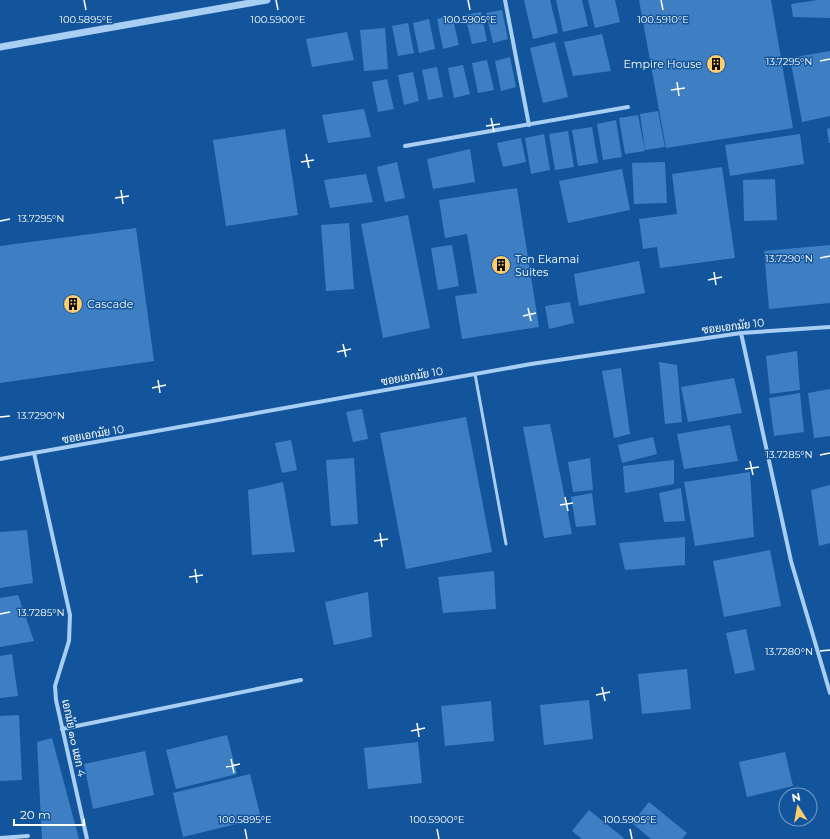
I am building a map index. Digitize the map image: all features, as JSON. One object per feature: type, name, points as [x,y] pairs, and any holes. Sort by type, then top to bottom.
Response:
[{"type":"street","points":[[0,47],[248,2],[267,0]]},
{"type":"street","points":[[505,0],[529,125]]},
{"type":"street","points":[[405,146],[628,107]]},
{"type":"street","name":"ซอยเอกมัย 10","points":[[0,459],[532,364],[741,333],[830,326]]},
{"type":"street","points":[[741,333],[791,561],[830,693]]},
{"type":"street","name":"เอกมัย ๑๐ แยก 4","points":[[34,453],[70,616],[69,641],[54,686],[62,729],[87,839]]},
{"type":"street","points":[[62,729],[301,680]]},
{"type":"street","points":[[0,838],[28,836]]},
{"type":"lane","points":[[475,374],[506,544]]},
{"type":"building","points":[[524,0],[550,0],[558,33],[533,39]]},
{"type":"building","points":[[556,0],[582,0],[588,26],[563,32]]},
{"type":"building","points":[[588,0],[615,0],[620,22],[595,28]]},
{"type":"building","name":"Empire House","points":[[639,0],[771,0],[793,128],[666,148]]},
{"type":"building","points":[[817,0],[830,0],[830,18],[793,17],[791,4]]},
{"type":"building","points":[[502,10],[508,39],[493,43],[486,13]]},
{"type":"building","points":[[481,12],[487,41],[472,44],[465,15]]},
{"type":"building","points":[[452,15],[459,45],[443,49],[437,19]]},
{"type":"building","points":[[429,19],[435,49],[419,53],[413,23]]},
{"type":"building","points":[[408,23],[414,53],[398,56],[392,26]]},
{"type":"building","points":[[385,28],[388,69],[364,71],[360,30]]},
{"type":"building","points":[[347,32],[354,60],[312,67],[306,39]]},
{"type":"building","points":[[602,34],[611,71],[573,76],[564,42]]},
{"type":"building","points":[[555,42],[568,97],[543,103],[530,48]]},
{"type":"building","points":[[830,51],[830,116],[802,122],[790,58]]},
{"type":"building","points":[[510,57],[516,87],[501,91],[495,61]]},
{"type":"building","points":[[487,60],[494,90],[478,93],[472,63]]},
{"type":"building","points":[[463,65],[470,94],[454,98],[448,68]]},
{"type":"building","points":[[437,67],[443,97],[428,100],[422,70]]},
{"type":"building","points":[[413,72],[419,101],[404,105],[398,75]]},
{"type":"building","points":[[387,79],[394,109],[378,112],[372,82]]},
{"type":"building","points":[[364,109],[371,137],[328,143],[322,115]]},
{"type":"building","points":[[658,111],[665,147],[645,150],[640,114]]},
{"type":"building","points":[[638,115],[645,151],[625,154],[619,118]]},
{"type":"building","points":[[616,120],[622,157],[603,160],[597,124]]},
{"type":"building","points":[[592,127],[598,163],[578,166],[572,130]]},
{"type":"building","points":[[830,128],[830,143],[829,143],[827,129]]},
{"type":"building","points":[[285,129],[298,215],[226,226],[213,140]]},
{"type":"building","points":[[568,131],[574,167],[555,170],[549,134]]},
{"type":"building","points":[[544,134],[550,170],[531,174],[525,138]]},
{"type":"building","points":[[800,134],[804,164],[730,176],[725,145]]},
{"type":"building","points":[[521,138],[526,162],[503,167],[497,143]]},
{"type":"building","points":[[470,149],[475,182],[433,189],[427,159]]},
{"type":"building","points":[[397,162],[405,198],[385,202],[377,167]]},
{"type":"building","points":[[665,162],[667,203],[634,204],[632,163]]},
{"type":"building","points":[[722,167],[735,258],[660,268],[657,247],[643,249],[639,219],[677,214],[672,174]]},
{"type":"building","points":[[622,169],[630,210],[568,223],[559,181]]},
{"type":"building","points":[[366,174],[373,202],[330,208],[324,180]]},
{"type":"building","points":[[775,179],[777,220],[744,221],[743,180]]},
{"type":"building","name":"Ten Ekamai Suites","points":[[517,188],[539,327],[462,339],[455,296],[477,293],[467,234],[445,238],[439,200]]},
{"type":"building","points":[[408,215],[430,328],[383,338],[361,224]]},
{"type":"building","points":[[349,223],[354,289],[326,291],[321,225]]},
{"type":"building","name":"Cascade","points":[[136,228],[154,361],[0,383],[0,246]]},
{"type":"building","points":[[452,245],[459,286],[438,290],[431,248]]},
{"type":"building","points":[[830,245],[830,303],[769,309],[764,251]]},
{"type":"building","points":[[639,261],[645,293],[579,306],[574,274]]},
{"type":"building","points":[[570,302],[574,323],[549,329],[545,306]]},
{"type":"building","points":[[797,351],[800,390],[770,394],[766,356]]},
{"type":"building","points":[[659,362],[677,365],[682,422],[665,424]]},
{"type":"building","points":[[621,368],[630,434],[614,438],[602,371]]},
{"type":"building","points":[[734,378],[742,413],[688,422],[681,387]]},
{"type":"building","points":[[830,389],[830,436],[814,438],[808,393]]},
{"type":"building","points":[[800,393],[804,432],[774,436],[769,398]]},
{"type":"building","points":[[362,409],[368,439],[353,442],[346,412]]},
{"type":"building","points":[[466,417],[492,552],[406,569],[380,433]]},
{"type":"building","points":[[550,424],[572,534],[544,538],[523,427]]},
{"type":"building","points":[[730,425],[738,461],[684,469],[677,434]]},
{"type":"building","points":[[653,437],[657,454],[622,463],[618,445]]},
{"type":"building","points":[[291,440],[297,470],[282,473],[275,443]]},
{"type":"building","points":[[354,458],[358,524],[331,526],[326,460]]},
{"type":"building","points":[[590,458],[593,490],[573,492],[568,462]]},
{"type":"building","points":[[674,460],[674,484],[625,493],[623,466]]},
{"type":"building","points":[[750,472],[754,537],[695,546],[684,482]]},
{"type":"building","points":[[283,482],[295,552],[252,555],[248,490]]},
{"type":"building","points":[[830,485],[830,543],[819,546],[811,490]]},
{"type":"building","points":[[681,488],[685,521],[664,522],[659,493]]},
{"type":"building","points":[[592,493],[596,525],[576,527],[571,497]]},
{"type":"building","points":[[27,530],[33,583],[0,588],[0,532]]},
{"type":"building","points":[[685,537],[685,565],[625,570],[619,543]]},
{"type":"building","points":[[770,550],[781,606],[724,617],[713,561]]},
{"type":"building","points":[[494,571],[496,609],[443,613],[438,577]]},
{"type":"building","points":[[368,592],[372,637],[334,645],[325,602]]},
{"type":"building","points":[[18,595],[34,641],[0,647],[0,598]]},
{"type":"building","points":[[746,629],[755,670],[735,674],[726,633]]},
{"type":"building","points":[[12,654],[18,696],[0,698],[0,656]]},
{"type":"building","points":[[687,669],[691,709],[642,714],[638,674]]},
{"type":"building","points":[[589,700],[593,739],[544,745],[540,705]]},
{"type":"building","points":[[491,701],[494,741],[445,746],[441,706]]},
{"type":"building","points":[[19,715],[22,780],[0,781],[0,716]]},
{"type":"building","points":[[227,735],[237,774],[176,789],[166,750]]},
{"type":"building","points":[[52,738],[79,839],[42,839],[37,742]]},
{"type":"building","points":[[418,742],[422,783],[368,789],[364,748]]},
{"type":"building","points":[[145,751],[154,795],[93,809],[84,764]]},
{"type":"building","points":[[785,752],[793,786],[778,787],[778,790],[747,797],[739,762]]},
{"type":"building","points":[[250,774],[261,818],[183,837],[173,793]]},
{"type":"building","points":[[649,802],[687,833],[682,839],[651,839],[632,823]]},
{"type":"building","points":[[589,810],[625,839],[582,839],[572,831]]},
{"type":"place","name":"Empire House","points":[[716,64]]},
{"type":"place","name":"Ten Ekamai Suites","points":[[501,265]]},
{"type":"place","name":"Cascade","points":[[73,304]]}]
